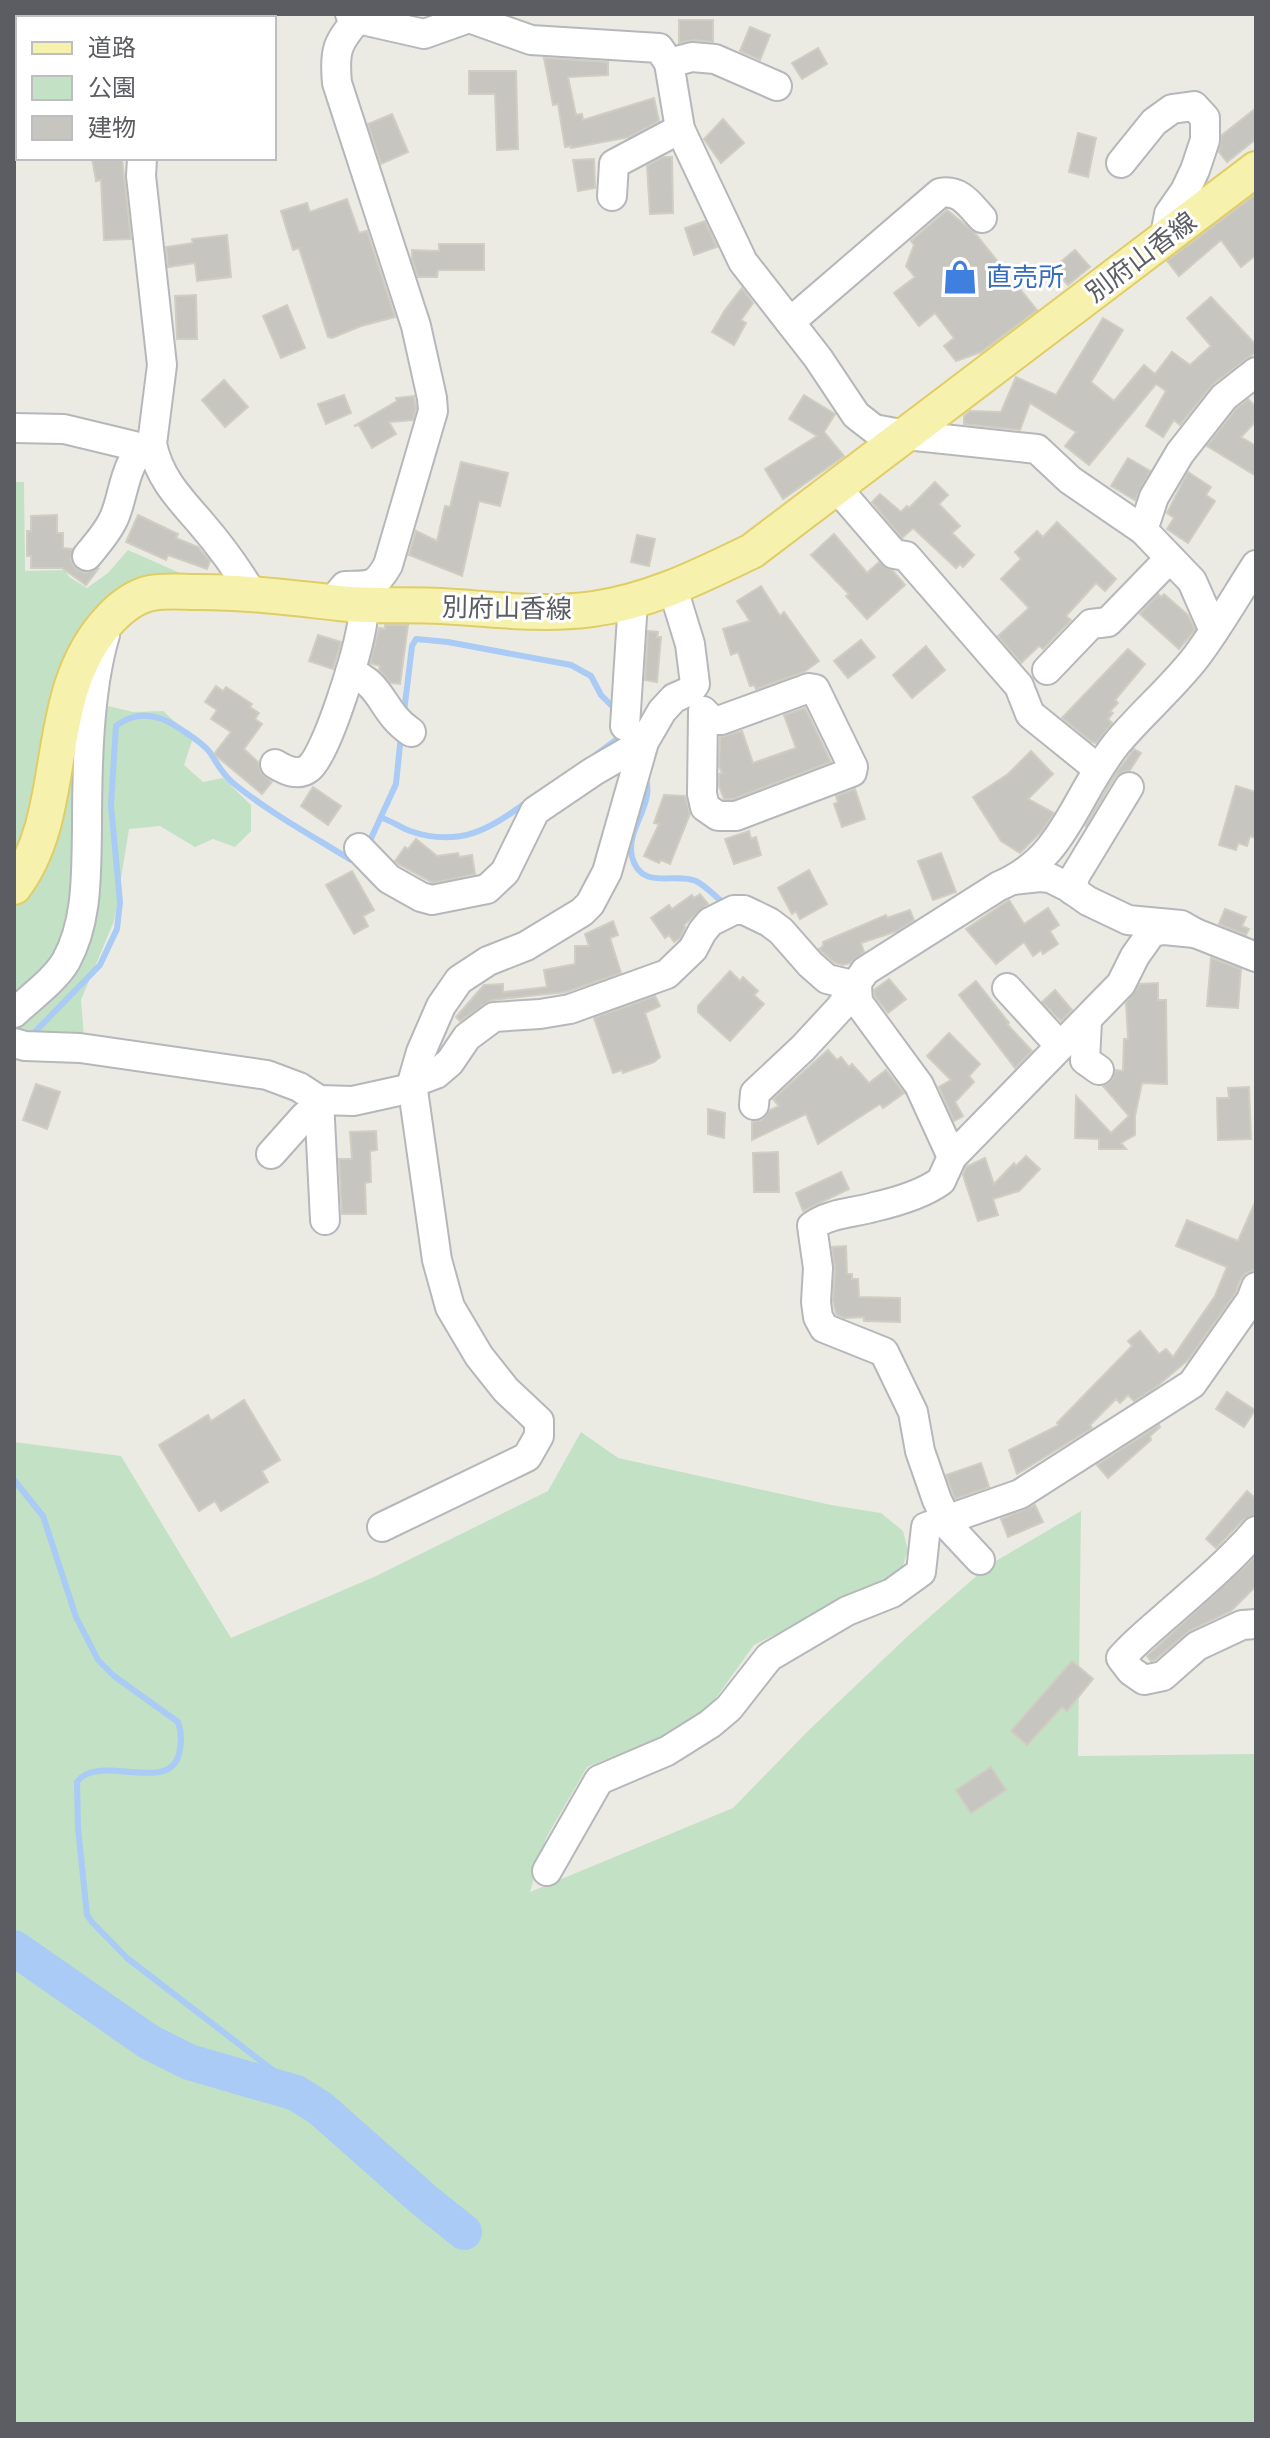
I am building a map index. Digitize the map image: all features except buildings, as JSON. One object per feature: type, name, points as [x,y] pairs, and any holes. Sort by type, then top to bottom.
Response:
[{"type":"main road","name":"別府山香線","points":[[14,887],[38,844],[52,783],[62,717],[85,650],[126,604],[148,593],[251,592],[351,604],[530,613],[593,609],[673,589],[752,551],[1256,169]]},
{"type":"street","points":[[275,764],[299,772],[307,770],[318,758],[350,672],[362,627],[351,604],[340,592],[345,586],[379,582],[388,565],[433,411],[416,326],[337,83],[335,56],[354,16],[424,34],[469,16],[531,40],[659,48],[669,63],[680,129],[743,262],[856,415],[874,429],[1037,449],[1070,480],[1143,530],[1192,581],[1214,631]]},
{"type":"street","points":[[669,63],[692,57],[715,59],[777,86]]},
{"type":"street","points":[[1121,163],[1154,122],[1172,109],[1194,106],[1205,118],[1205,140],[1195,170],[1169,214],[1164,241]]},
{"type":"street","points":[[612,196],[614,164],[680,129]]},
{"type":"street","points":[[87,556],[113,522],[121,502],[124,480],[147,446],[162,365],[141,176],[142,160]]},
{"type":"street","points":[[790,322],[940,193],[949,191],[962,196],[982,218]]},
{"type":"street","points":[[1143,530],[1154,497],[1180,453],[1224,397],[1256,372]]},
{"type":"street","points":[[14,428],[64,429],[147,446]]},
{"type":"street","points":[[147,446],[172,490],[228,557],[251,592]]},
{"type":"street","points":[[836,487],[894,554],[906,556],[1019,686],[1030,714],[1098,769]]},
{"type":"street","points":[[1047,670],[1091,624],[1108,622],[1170,558]]},
{"type":"street","points":[[754,1105],[755,1093],[803,1048],[857,986],[865,971],[1035,866],[1047,855],[1098,769],[1118,742],[1194,660],[1256,565]]},
{"type":"street","points":[[673,589],[690,644],[695,684],[703,711],[702,794],[705,807],[718,816],[736,816],[852,772],[853,767],[815,689],[809,688],[721,720],[712,720],[703,711]]},
{"type":"street","points":[[382,1527],[527,1457],[539,1436],[539,1421],[506,1390],[479,1356],[450,1307],[437,1260],[412,1086],[421,1052],[441,1006],[459,980],[488,961],[526,946],[582,912],[596,897],[607,872],[635,734],[633,601]]},
{"type":"street","points":[[14,1013],[64,963],[77,934],[84,902],[89,746],[97,667],[110,619]]},
{"type":"street","points":[[350,672],[365,678],[377,690],[387,710],[411,732]]},
{"type":"street","points":[[359,848],[389,879],[421,897],[432,900],[487,889],[505,872],[535,811],[594,771],[674,698],[690,691],[695,684]]},
{"type":"street","points":[[1072,890],[1075,876],[1129,787]]},
{"type":"street","points":[[1012,880],[1050,878],[1128,920],[1181,925],[1256,957]]},
{"type":"street","points":[[271,1154],[305,1116],[319,1106],[412,1086],[436,1074],[450,1062],[467,1037],[494,1017],[570,1009],[667,974],[693,949],[710,922],[734,910],[744,910],[769,922],[827,979],[857,986]]},
{"type":"street","points":[[980,1560],[951,1529],[927,1472],[913,1412],[884,1352],[824,1328],[818,1317],[818,1268],[812,1231],[815,1223],[875,1207],[937,1184],[946,1173],[952,1157],[1121,984],[1152,932],[1195,933]]},
{"type":"street","points":[[857,986],[858,1002],[919,1085],[952,1157]]},
{"type":"street","points":[[1007,988],[1060,1046]]},
{"type":"street","points":[[1087,1021],[1085,1060],[1099,1070]]},
{"type":"street","points":[[14,1043],[80,1048],[267,1075],[299,1087],[319,1106],[325,1220]]},
{"type":"street","points":[[547,1871],[599,1780],[667,1751],[710,1724],[729,1708],[769,1657],[847,1611],[892,1593],[921,1572],[926,1527],[1020,1494],[1192,1384],[1251,1300],[1256,1287]]},
{"type":"street","points":[[1256,1531],[1190,1595],[1135,1641],[1121,1658],[1131,1671],[1144,1680],[1163,1676],[1197,1646],[1242,1625],[1256,1624]]},
{"type":"green space","points":[[14,482],[24,482],[25,571],[65,570],[69,577],[87,588],[108,573],[128,550],[189,577],[136,585],[95,608],[64,661],[79,699],[133,712],[163,711],[193,738],[184,765],[203,782],[223,778],[251,805],[251,831],[235,847],[213,839],[195,847],[160,826],[129,829],[114,921],[81,1000],[84,1037],[24,1031],[14,1026]]},
{"type":"green space","points":[[581,1432],[618,1458],[831,1505],[881,1513],[903,1531],[908,1550],[902,1569],[882,1585],[844,1600],[754,1645],[698,1723],[587,1767],[546,1838],[530,1892],[733,1808],[909,1635],[989,1565],[1081,1511],[1078,1756],[1256,1754],[1256,2424],[14,2424],[14,1442],[121,1456],[231,1638],[374,1577],[548,1491]]},
{"type":"waterway","points":[[404,712],[412,646],[416,639],[571,665],[591,676],[601,695],[615,709]]},
{"type":"waterway","points":[[29,1038],[100,965],[117,929],[120,902],[111,805],[116,726],[122,722],[132,717],[149,716],[173,725],[202,745],[229,780],[261,804],[351,860],[356,855]]},
{"type":"waterway","points":[[368,845],[396,784],[401,735]]},
{"type":"waterway","points":[[597,754],[616,740]]},
{"type":"waterway","points":[[644,774],[647,795],[631,846],[636,867],[650,877],[696,881],[720,900]]},
{"type":"waterway","points":[[382,818],[428,836],[459,836],[474,833],[501,820],[528,801]]},
{"type":"waterway","points":[[14,1480],[43,1516],[76,1617],[98,1660],[114,1676],[178,1722],[180,1730],[179,1754],[173,1766],[148,1773],[100,1771],[87,1774],[77,1782],[78,1828],[87,1915],[127,1958],[283,2078],[296,2093]]},
{"type":"waterway","points":[[14,1948],[149,2042],[189,2062],[296,2093],[320,2108],[464,2232]]},
{"type":"place","name":"直売所","points":[[960,277]]}]
